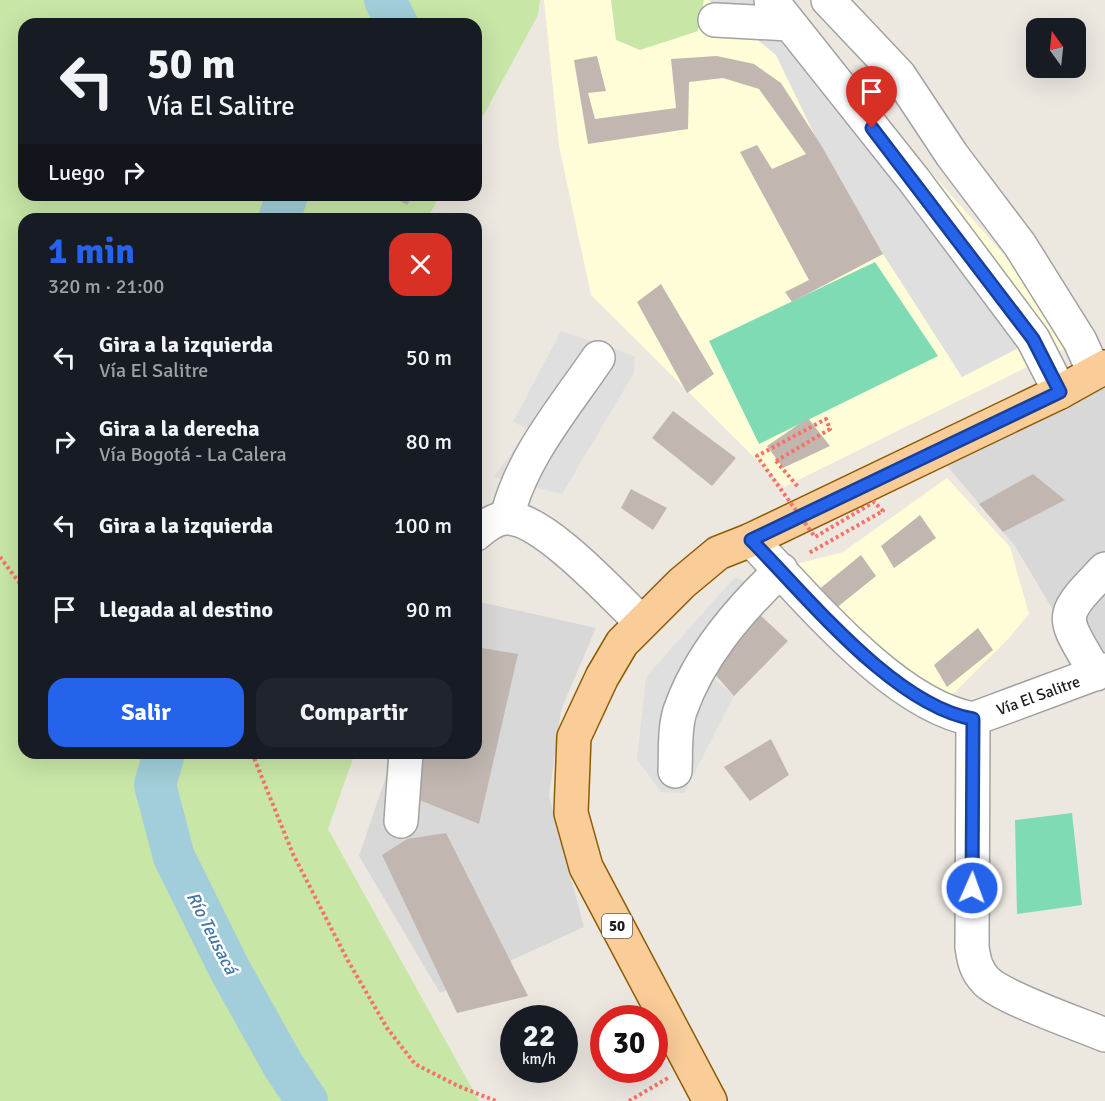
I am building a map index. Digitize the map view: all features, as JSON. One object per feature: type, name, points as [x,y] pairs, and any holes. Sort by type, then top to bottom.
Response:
[{"type":"main road","name":"50","points":[[710,1101],[586,867],[571,813],[574,737],[602,677],[621,643],[718,553],[751,540],[1060,392],[1099,370]]},
{"type":"street","points":[[828,0],[899,75],[952,155],[1020,245],[1099,370]]},
{"type":"street","points":[[715,20],[780,12],[914,180],[1033,339],[1060,392]]},
{"type":"street","points":[[507,517],[512,497],[526,465],[598,358]]},
{"type":"street","points":[[482,529],[507,517],[531,524],[561,546],[641,622]]},
{"type":"street","points":[[751,540],[837,630],[902,685],[930,704],[956,716],[973,719],[972,947],[975,967],[987,982],[1008,995],[1105,1035]]},
{"type":"street","points":[[1101,672],[1070,628],[1068,614],[1073,602],[1105,569]]},
{"type":"street","points":[[675,771],[679,713],[704,661],[740,611],[781,570]]},
{"type":"street","name":"Vía El Salitre","points":[[973,719],[1101,672]]},
{"type":"street","points":[[401,821],[406,759]]},
{"type":"path","points":[[776,461],[830,429],[826,419],[757,456],[815,537],[874,502],[883,511],[809,553]]},
{"type":"path","points":[[0,557],[18,581]]},
{"type":"path","points":[[254,759],[293,854],[347,959],[387,1028],[415,1065],[496,1101]]},
{"type":"path","points":[[628,1101],[690,1066]]},
{"type":"shaded area","points":[[544,0],[783,0],[890,126],[1080,341],[784,487],[591,295],[559,146]]},
{"type":"shaded area","points":[[709,0],[774,0],[1046,334],[962,377],[883,254],[815,136],[776,55]]},
{"type":"shaded area","points":[[561,331],[635,356],[634,373],[562,494],[494,477],[529,429],[513,422]]},
{"type":"shaded area","points":[[1105,383],[1105,658],[1086,666],[1015,546],[943,461]]},
{"type":"shaded area","points":[[947,478],[1010,547],[1029,614],[1008,639],[949,698],[892,671],[781,568],[843,552]]},
{"type":"shaded area","points":[[735,577],[771,593],[709,674],[734,696],[684,793],[661,792],[637,759],[646,677]]},
{"type":"shaded area","points":[[482,602],[596,628],[561,710],[549,796],[584,927],[440,993],[359,856],[392,759],[482,759]]},
{"type":"green space","points":[[0,0],[540,0],[538,15],[482,118],[482,18],[18,18],[18,201],[437,201],[430,213],[18,213],[18,759],[353,759],[328,829],[479,1101],[0,1101]]},
{"type":"green space","points":[[611,0],[704,0],[698,31],[640,50],[616,40]]},
{"type":"green space","points":[[875,262],[938,356],[759,444],[709,341]]},
{"type":"green space","points":[[1072,813],[1082,905],[1017,914],[1015,820]]},
{"type":"building","points":[[597,56],[606,91],[588,93],[595,119],[676,108],[671,59],[717,56],[754,64],[781,83],[821,145],[883,254],[792,302],[785,292],[809,280],[740,152],[757,145],[772,169],[806,154],[759,89],[723,78],[689,82],[688,129],[588,144],[574,60]]},
{"type":"building","points":[[661,284],[714,374],[687,393],[637,302]]},
{"type":"building","points":[[673,411],[736,458],[712,486],[652,438]]},
{"type":"building","points":[[808,418],[830,446],[783,468],[767,446]]},
{"type":"building","points":[[1033,474],[1065,500],[1003,532],[979,504]]},
{"type":"building","points":[[631,489],[667,508],[653,530],[621,508]]},
{"type":"building","points":[[920,515],[936,538],[894,568],[881,546]]},
{"type":"building","points":[[861,555],[876,576],[830,613],[817,591]]},
{"type":"building","points":[[759,614],[788,641],[734,696],[712,671]]},
{"type":"building","points":[[978,628],[993,650],[947,687],[934,665]]},
{"type":"building","points":[[482,648],[518,654],[479,824],[407,795],[416,759],[482,759]]},
{"type":"building","points":[[771,739],[789,775],[750,801],[724,767]]},
{"type":"building","points":[[446,833],[528,996],[457,1013],[382,855],[407,839]]},
{"type":"waterway","name":"Río Teusacá","points":[[385,0],[394,18]]},
{"type":"waterway","name":"Río Teusacá","points":[[281,213],[285,201]]},
{"type":"waterway","name":"Río Teusacá","points":[[162,759],[155,785],[174,857],[230,970],[283,1065],[307,1101]]},
{"type":"route","points":[[872,128],[914,180],[1033,339],[1060,392],[751,540],[837,630],[902,685],[930,704],[956,716],[973,719],[972,888]]}]
